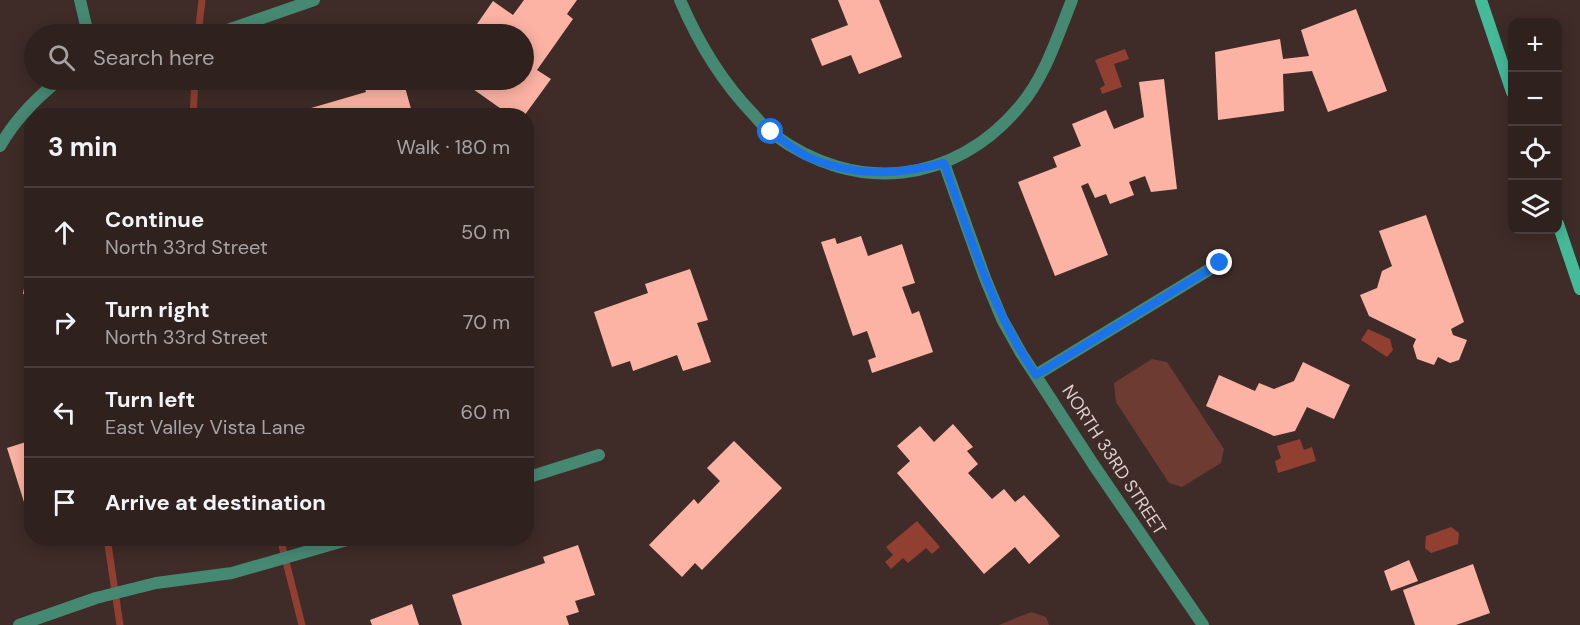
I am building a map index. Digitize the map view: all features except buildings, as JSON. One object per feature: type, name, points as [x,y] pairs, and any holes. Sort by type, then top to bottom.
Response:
[{"type":"main road","points":[[1481,0],[1508,80]]},
{"type":"main road","points":[[1560,234],[1580,290]]},
{"type":"street","points":[[80,0],[85,24]]},
{"type":"street","points":[[245,24],[314,0]]},
{"type":"street","points":[[680,0],[705,50],[734,94],[771,132],[809,157],[845,169],[884,173],[914,170],[944,163],[976,147],[1001,127],[1022,105],[1039,78],[1072,0]]},
{"type":"street","points":[[28,108],[47,90]]},
{"type":"street","points":[[0,146],[10,128],[24,112]]},
{"type":"street","name":"NORTH 33RD STREET","points":[[944,163],[985,278],[1002,319],[1021,353],[1093,464],[1203,625]]},
{"type":"street","points":[[1036,375],[1220,263]]},
{"type":"street","points":[[534,475],[599,455]]},
{"type":"street","points":[[19,625],[96,598],[156,583],[232,573],[328,546]]},
{"type":"shaded area","points":[[1125,49],[1129,59],[1114,64],[1122,87],[1102,94],[1100,88],[1105,85],[1095,60]]},
{"type":"shaded area","points":[[1368,329],[1390,339],[1393,350],[1387,357],[1361,340]]},
{"type":"shaded area","points":[[1152,359],[1167,362],[1224,449],[1221,463],[1182,487],[1169,483],[1116,402],[1114,383]]},
{"type":"shaded area","points":[[1300,439],[1304,450],[1312,447],[1316,461],[1278,473],[1275,461],[1281,458],[1277,446]]},
{"type":"shaded area","points":[[917,521],[940,547],[932,554],[926,548],[908,563],[903,558],[891,569],[885,562],[893,555],[886,547]]},
{"type":"shaded area","points":[[1451,527],[1459,533],[1458,544],[1431,553],[1425,548],[1426,536]]},
{"type":"shaded area","points":[[1031,612],[1046,617],[1049,625],[999,625]]},
{"type":"waterway","points":[[199,24],[202,0]]},
{"type":"waterway","points":[[193,108],[194,90]]},
{"type":"waterway","points":[[108,546],[120,625]]},
{"type":"waterway","points":[[282,546],[302,625]]},
{"type":"route","points":[[771,132],[809,157],[845,169],[884,173],[914,170],[944,163],[1002,319],[1036,375],[1220,263]]}]
